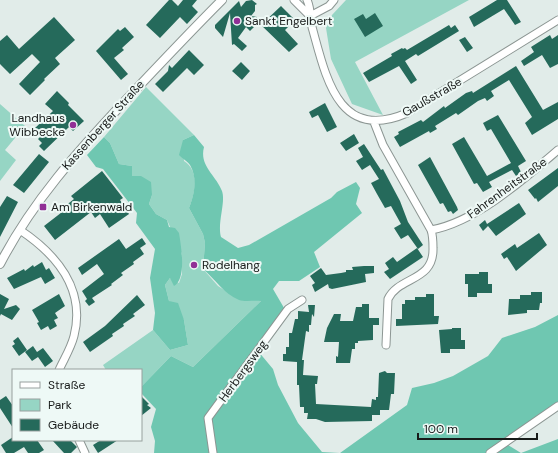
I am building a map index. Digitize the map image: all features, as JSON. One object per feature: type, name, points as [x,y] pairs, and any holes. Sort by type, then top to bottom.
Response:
[{"type":"street","name":"Kassenberger Straße","points":[[0,264],[20,230],[57,176],[152,70],[222,0]]},
{"type":"street","points":[[294,0],[310,16]]},
{"type":"street","points":[[307,0],[310,16],[328,79],[337,99],[349,111],[374,122],[383,145],[431,230],[433,250],[431,263],[419,276],[394,291],[388,299],[386,345]]},
{"type":"street","points":[[310,16],[329,6],[334,0]]},
{"type":"street","name":"Gaußstraße","points":[[374,122],[383,122],[407,114],[558,20]]},
{"type":"street","name":"Fahrenheitstraße","points":[[431,230],[452,225],[471,214],[515,185],[558,150]]},
{"type":"street","points":[[20,230],[48,252],[60,264],[72,290],[75,307],[74,336],[59,369]]},
{"type":"street","name":"Herbergsweg","points":[[213,453],[208,418],[288,309],[302,300]]},
{"type":"street","points":[[490,453],[558,406]]},
{"type":"street","points":[[79,441],[85,453]]},
{"type":"green space","points":[[346,0],[469,0],[355,62],[383,115],[352,104],[331,59],[326,28],[332,15]]},
{"type":"green space","points":[[146,87],[194,135],[183,140],[184,161],[189,165],[194,176],[195,183],[193,196],[189,208],[203,234],[205,243],[203,269],[218,286],[240,300],[262,300],[193,367],[171,356],[142,386],[142,369],[105,369],[103,365],[153,330],[170,350],[188,345],[184,320],[169,301],[165,285],[170,278],[179,283],[182,274],[182,254],[167,220],[156,214],[149,204],[152,195],[132,176],[132,166],[119,164],[110,143],[104,137]]},
{"type":"green space","points":[[0,104],[25,126],[5,150],[16,160],[0,181]]},
{"type":"green space","points":[[194,135],[204,147],[204,160],[219,185],[223,196],[220,225],[221,237],[238,248],[249,245],[356,182],[360,188],[356,204],[362,213],[314,252],[320,267],[299,281],[279,281],[273,289],[287,313],[258,351],[273,369],[278,385],[298,423],[322,452],[340,453],[154,453],[155,441],[151,427],[156,409],[142,394],[142,386],[171,356],[193,367],[261,301],[239,300],[224,290],[203,269],[205,243],[203,234],[189,208],[194,192],[194,176],[190,165],[179,155],[183,140]]},
{"type":"green space","points":[[104,137],[110,143],[119,164],[132,166],[132,176],[141,176],[151,182],[152,195],[149,204],[156,214],[167,220],[169,227],[175,228],[179,233],[182,261],[181,276],[174,286],[170,278],[165,285],[169,301],[178,303],[184,320],[188,345],[170,350],[153,330],[155,313],[150,278],[155,249],[136,223],[137,213],[103,169],[96,167],[87,155]]},
{"type":"green space","points":[[558,315],[558,403],[518,430],[508,445],[521,453],[340,453],[407,405],[412,388],[434,383],[453,376],[488,356],[502,338],[535,327]]},
{"type":"green space","points":[[558,439],[558,453],[521,453]]},
{"type":"building","points":[[169,0],[172,0],[178,6],[183,0],[197,0],[192,6],[198,12],[187,24],[180,17],[160,38],[146,25]]},
{"type":"building","name":"Sankt Engelbert","points":[[252,0],[257,4],[255,5],[255,11],[251,16],[257,17],[254,27],[250,31],[246,27],[238,38],[247,46],[242,51],[234,44],[232,45],[230,13],[223,37],[215,28],[215,25],[239,1],[241,7],[246,1]]},
{"type":"building","points":[[497,0],[507,0],[521,22],[515,25],[504,9],[474,27],[469,17]]},
{"type":"building","points":[[281,6],[295,20],[285,30],[298,44],[289,52],[261,25]]},
{"type":"building","points":[[375,13],[383,26],[365,37],[354,19],[363,14],[366,19]]},
{"type":"building","points":[[54,17],[75,40],[55,58],[60,64],[30,95],[19,84],[40,62],[32,54],[10,74],[0,64],[0,41],[7,35],[19,49]]},
{"type":"building","points":[[449,25],[451,28],[455,25],[459,31],[418,56],[416,54],[405,61],[417,80],[411,84],[399,66],[369,82],[363,73],[392,56],[391,54],[402,48],[407,50]]},
{"type":"building","points":[[125,27],[134,37],[122,48],[124,50],[114,58],[128,74],[121,80],[96,51],[118,29],[120,31]]},
{"type":"building","points":[[550,35],[552,39],[558,35],[558,64],[550,68],[542,55],[524,66],[521,61],[534,52],[531,47]]},
{"type":"building","points":[[465,37],[473,48],[467,52],[459,40]]},
{"type":"building","points":[[189,50],[204,65],[194,75],[187,68],[163,92],[155,84],[168,71],[169,65],[172,68]]},
{"type":"building","points":[[241,62],[250,71],[242,80],[232,71]]},
{"type":"building","points":[[516,66],[543,110],[558,102],[558,119],[532,135],[525,123],[532,117],[509,80],[491,91],[494,96],[487,101],[485,98],[478,101],[458,115],[456,113],[435,126],[437,129],[430,133],[429,131],[400,147],[394,137],[399,134],[398,132],[421,120],[423,122],[444,106],[445,108],[466,93],[472,91],[473,93]]},
{"type":"building","points":[[57,91],[84,121],[73,131],[69,127],[44,151],[39,146],[42,143],[38,139],[41,136],[34,129],[53,111],[45,104]]},
{"type":"building","points":[[325,103],[337,127],[327,132],[318,115],[312,118],[309,112]]},
{"type":"building","points":[[498,115],[526,161],[518,166],[521,172],[516,176],[512,170],[489,182],[492,187],[483,192],[477,183],[474,184],[452,144],[464,137],[487,176],[511,163],[491,129],[487,131],[483,123]]},
{"type":"building","points":[[354,134],[359,143],[346,151],[340,143]]},
{"type":"building","points":[[364,144],[381,170],[383,169],[400,201],[408,222],[423,245],[418,249],[408,235],[401,239],[394,228],[401,224],[391,206],[385,208],[371,183],[379,179],[370,165],[362,170],[356,161],[363,157],[358,148]]},
{"type":"building","points":[[39,154],[49,162],[24,193],[13,185]]},
{"type":"building","points":[[430,157],[457,207],[458,210],[453,214],[451,211],[448,212],[443,203],[440,204],[418,165]]},
{"type":"building","points":[[558,168],[558,186],[538,202],[528,190]]},
{"type":"building","points":[[102,171],[123,198],[120,200],[129,214],[109,228],[100,214],[95,218],[91,212],[55,240],[44,226],[66,209],[64,207],[74,199],[71,196]]},
{"type":"building","points":[[7,196],[18,202],[0,237],[0,207]]},
{"type":"building","points":[[519,203],[526,214],[496,236],[488,226],[483,231],[479,225],[485,220],[487,224]]},
{"type":"building","points":[[539,233],[547,245],[516,271],[507,257],[504,259],[501,254],[515,244],[517,248]]},
{"type":"building","points":[[142,238],[146,244],[140,248],[144,254],[133,262],[134,264],[121,273],[123,275],[111,284],[112,285],[92,298],[95,302],[89,306],[85,301],[87,299],[82,291],[104,274],[97,264],[82,275],[78,268],[119,239],[126,249]]},
{"type":"building","points":[[417,248],[423,257],[390,279],[384,272],[389,269],[385,263],[393,257],[397,262]]},
{"type":"building","points":[[42,262],[46,270],[49,268],[55,278],[45,284],[41,277],[14,289],[7,278],[24,269],[25,271],[33,265],[34,267]]},
{"type":"building","points":[[374,266],[374,273],[365,274],[366,282],[332,289],[329,288],[328,284],[315,292],[312,285],[315,283],[310,276],[321,268],[326,275],[346,272],[346,270],[353,270],[352,267]]},
{"type":"building","points":[[479,272],[488,272],[488,284],[492,284],[492,293],[477,293],[477,297],[468,297],[468,284],[465,284],[465,274],[479,274]]},
{"type":"building","points":[[531,292],[542,292],[542,303],[540,303],[539,310],[527,310],[527,313],[508,315],[509,299],[520,299],[520,295],[531,295]]},
{"type":"building","points":[[0,294],[9,299],[4,309],[16,305],[20,309],[12,320],[1,314],[0,316]]},
{"type":"building","points":[[59,294],[65,306],[55,313],[58,318],[54,320],[57,326],[50,330],[48,326],[41,330],[37,323],[39,322],[32,310]]},
{"type":"building","points":[[426,294],[434,294],[434,316],[439,316],[438,324],[396,326],[396,319],[402,319],[402,304],[405,304],[405,300],[415,300],[415,297],[426,297]]},
{"type":"building","points":[[137,295],[145,305],[133,314],[135,316],[123,324],[124,326],[112,334],[113,336],[90,352],[83,342],[105,326]]},
{"type":"building","points":[[362,304],[369,304],[369,318],[379,318],[379,325],[373,325],[373,340],[358,341],[358,343],[355,343],[355,349],[352,349],[350,363],[336,363],[339,342],[324,342],[327,328],[334,314],[341,314],[340,321],[353,321],[356,307],[362,307]]},
{"type":"building","points":[[308,305],[315,305],[314,317],[312,314],[309,332],[306,331],[302,360],[304,360],[303,375],[318,376],[317,384],[315,384],[316,404],[371,407],[372,399],[376,400],[376,397],[378,397],[379,373],[385,371],[387,373],[395,373],[394,394],[391,394],[389,410],[380,410],[380,415],[372,415],[372,421],[325,422],[316,419],[307,419],[308,413],[304,413],[304,407],[300,407],[299,385],[297,385],[297,362],[283,361],[283,354],[286,354],[286,347],[289,347],[289,333],[292,333],[295,319],[298,319],[298,311],[309,312]]},
{"type":"building","points":[[461,328],[461,340],[465,340],[465,349],[450,349],[450,353],[441,353],[439,330]]},
{"type":"building","points":[[18,337],[27,350],[19,356],[12,346],[15,344],[13,341]]},
{"type":"building","points":[[33,346],[37,352],[43,348],[53,361],[45,367],[38,357],[32,361],[25,352]]},
{"type":"building","points":[[6,396],[12,405],[12,426],[0,408],[0,400]]},
{"type":"building","points":[[142,397],[149,404],[147,405],[151,408],[142,415]]},
{"type":"building","points":[[12,438],[12,441],[38,441],[44,450],[39,453],[28,453],[24,447],[14,453],[6,453],[1,445]]},
{"type":"building","points":[[53,441],[71,441],[77,447],[71,453],[64,453]]},
{"type":"building","points":[[99,441],[116,441],[98,453],[93,445]]},
{"type":"place","name":"Sankt Engelbert","points":[[237,21]]},
{"type":"place","name":"Landhaus Wibbecke","points":[[73,125]]},
{"type":"place","name":"Am Birkenwald","points":[[43,207]]},
{"type":"place","name":"Rodelhang","points":[[194,265]]}]
